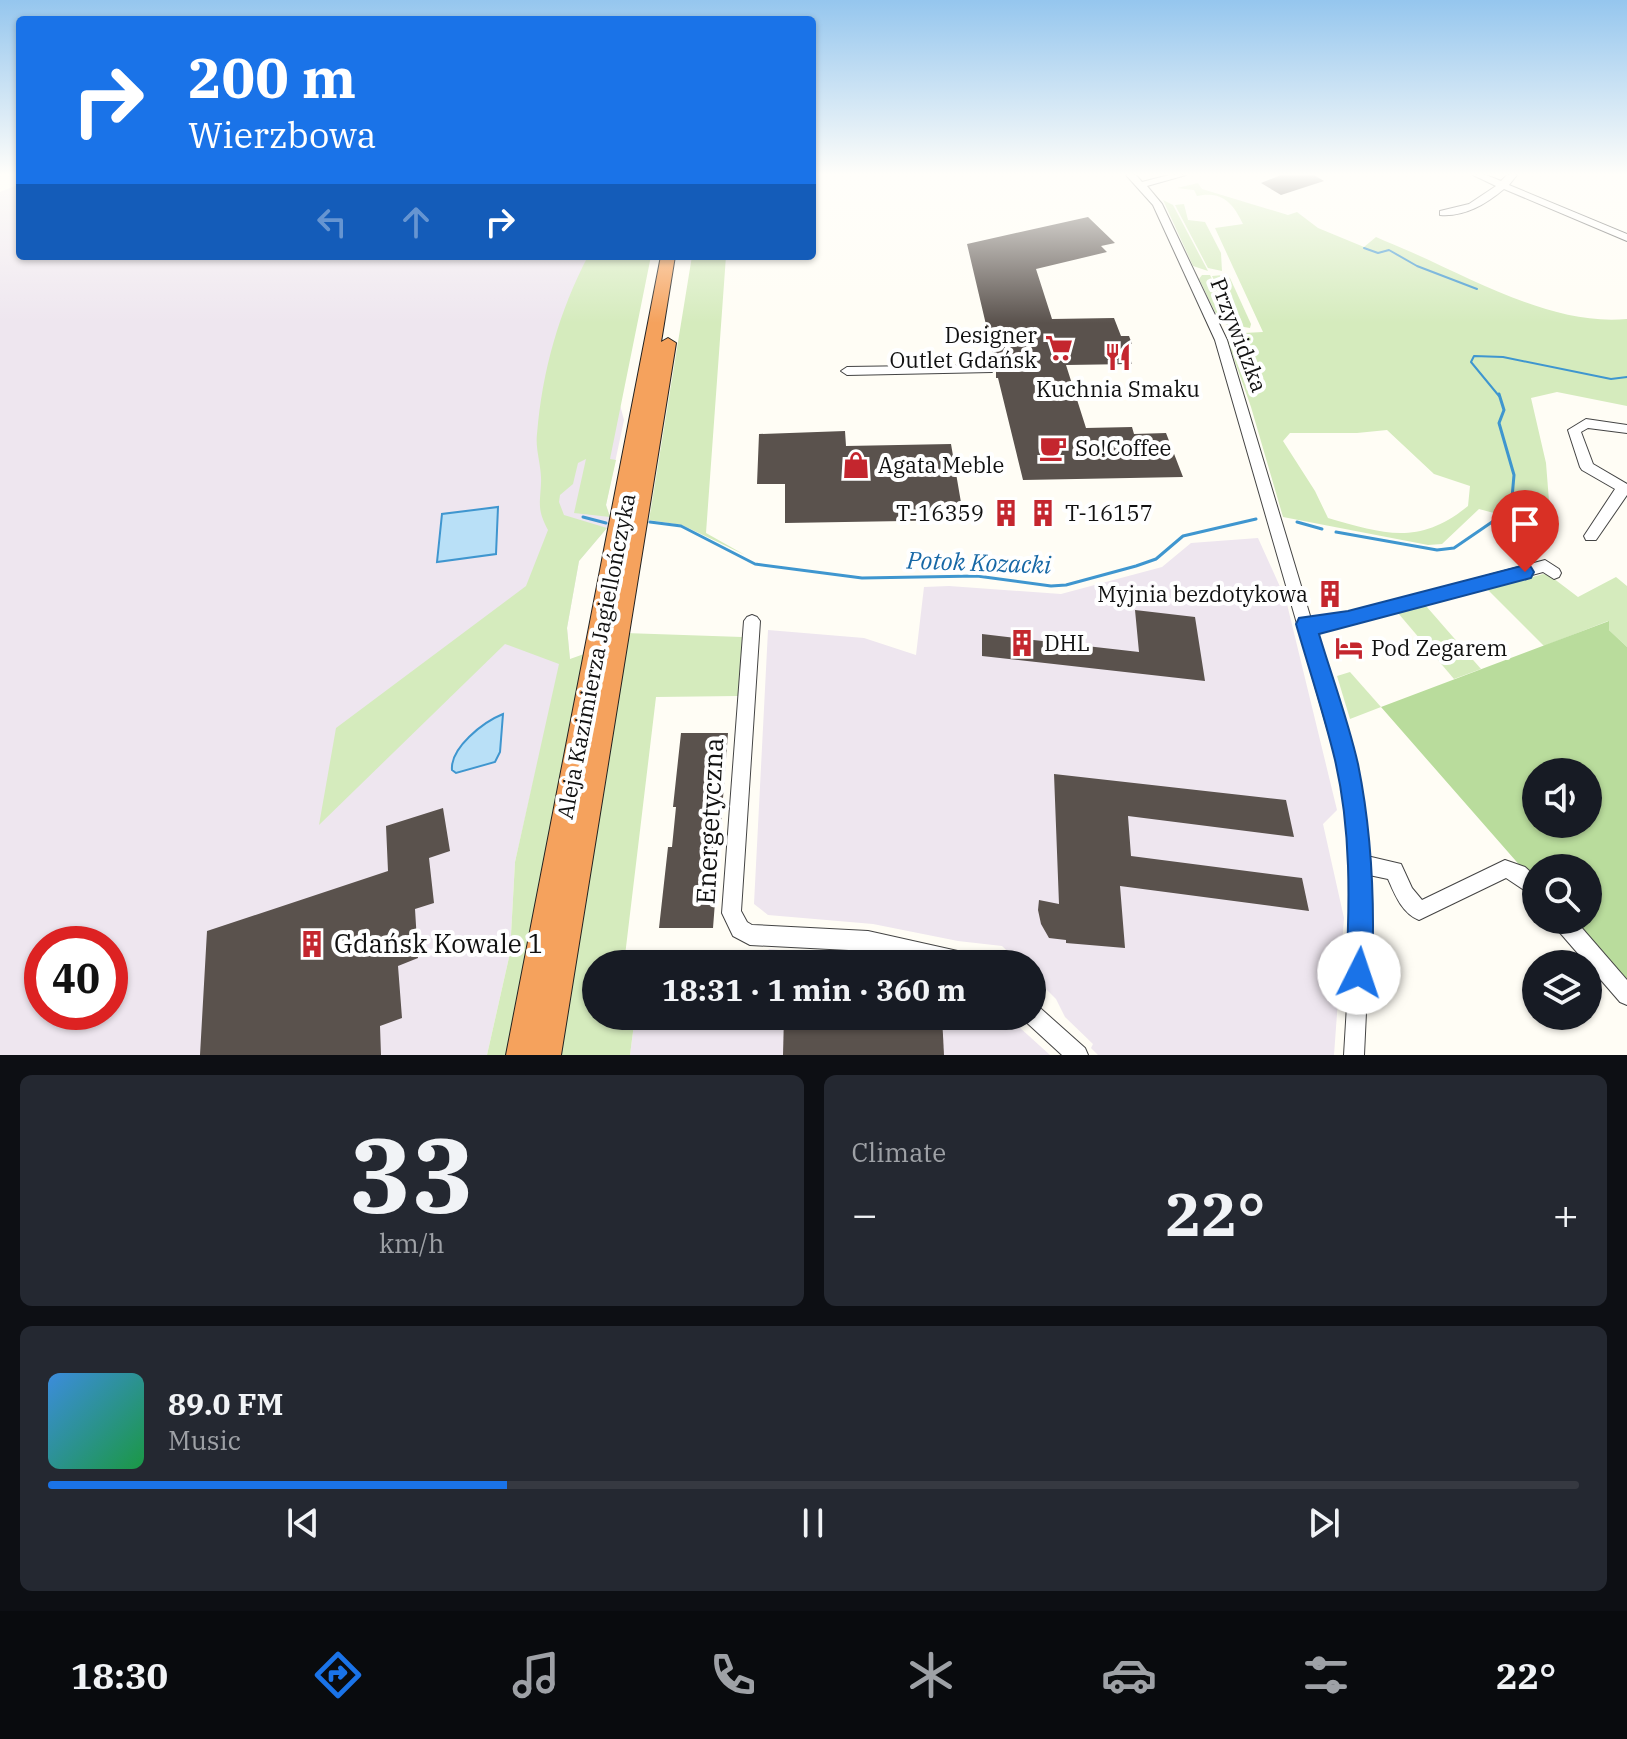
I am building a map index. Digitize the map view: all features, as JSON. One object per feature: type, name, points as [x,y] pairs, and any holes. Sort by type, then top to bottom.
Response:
[{"type":"highway","name":"Aleja Kazimierza Jagiellończyka","points":[[521,1055],[667,260]]},
{"type":"highway","name":"Aleja Kazimierza Jagiellończyka","points":[[546,1055],[668,341],[678,260]]},
{"type":"street","name":"Przywidzka","points":[[1167,224],[1221,340],[1346,762],[1360,864],[1361,945],[1354,1055]]},
{"type":"street","points":[[1594,224],[1627,238]]},
{"type":"street","points":[[847,371],[988,369]]},
{"type":"street","points":[[1591,536],[1625,489],[1587,467],[1574,430],[1586,423],[1627,429]]},
{"type":"street","points":[[1306,624],[1317,626],[1348,619],[1545,566],[1554,573]]},
{"type":"street","name":"Energetyczna","points":[[752,621],[731,913],[740,929],[750,935],[868,941],[908,950]]},
{"type":"street","points":[[1360,864],[1394,871],[1405,895],[1419,911],[1505,869],[1522,877]]},
{"type":"street","points":[[1574,934],[1627,995]]},
{"type":"street","points":[[1046,1026],[1078,1055]]},
{"type":"shaded area","points":[[0,224],[16,224],[16,260],[635,260],[620,405],[624,420],[606,505],[610,517],[607,528],[579,561],[567,628],[570,660],[560,665],[515,862],[510,953],[487,1055],[0,1055]]},
{"type":"shaded area","points":[[1258,538],[1286,600],[1337,810],[1323,824],[1344,918],[1334,1055],[1098,1055],[1091,1048],[1093,1044],[1065,1017],[1056,999],[1046,989],[1046,950],[1006,950],[1002,946],[958,941],[873,924],[768,915],[754,904],[768,630],[864,638],[916,655],[924,587],[1061,594],[1162,567],[1191,543]]},
{"type":"shaded area","points":[[633,1030],[1022,1030],[1050,1055],[630,1055]]},
{"type":"green space","points":[[1174,224],[1183,224],[1208,271],[1193,266]]},
{"type":"green space","points":[[1185,224],[1206,224],[1221,253],[1222,271],[1208,268]]},
{"type":"green space","points":[[1241,224],[1313,224],[1364,247],[1376,237],[1534,305],[1596,319],[1627,319],[1627,406],[1557,392],[1531,398],[1546,463],[1549,501],[1516,519],[1479,509],[1442,544],[1428,545],[1283,517],[1251,407],[1228,342],[1244,333],[1263,332],[1215,228]],"holes":[[[1387,430],[1434,474],[1470,486],[1468,506],[1433,527],[1401,533],[1367,528],[1328,518],[1283,441],[1290,433]]]},
{"type":"green space","points":[[586,260],[650,260],[610,459],[616,460],[606,505],[610,517],[574,513],[586,459],[578,463],[573,484],[560,495],[564,515],[607,528],[579,561],[567,628],[570,659],[584,654],[506,1055],[487,1055],[510,953],[515,862],[559,664],[505,644],[319,825],[336,728],[526,586],[548,530],[540,507],[539,411],[548,365],[568,299]]},
{"type":"green space","points":[[691,260],[726,260],[706,533],[745,555],[682,525],[649,520]]},
{"type":"green space","points":[[1202,275],[1210,275],[1236,328],[1220,322],[1199,279]]},
{"type":"green space","points":[[1212,276],[1230,278],[1251,324],[1250,328],[1238,326]]},
{"type":"green space","points":[[1543,574],[1549,575],[1578,597],[1616,577],[1627,586],[1627,647],[1609,630],[1608,621],[1544,646],[1488,590]]},
{"type":"green space","points":[[1426,606],[1481,669],[1454,679],[1398,613]]},
{"type":"green space","points":[[1609,621],[1609,630],[1627,647],[1627,988],[1602,960],[1602,950],[1593,950],[1579,934],[1602,934],[1602,854],[1522,854],[1522,868],[1381,707]]},
{"type":"green space","points":[[625,633],[742,637],[738,696],[656,697],[626,950],[582,950],[582,1030],[633,1030],[630,1055],[558,1055]]},
{"type":"green space","points":[[1350,672],[1381,707],[1350,719],[1337,676]]},
{"type":"water","points":[[498,507],[496,554],[437,562],[442,514]]},
{"type":"water","points":[[503,714],[500,752],[495,762],[456,773],[452,770],[456,753],[462,745],[478,729]]},
{"type":"building","name":"Designer Outlet Gdańsk","points":[[1056,224],[1096,224],[1115,243],[1101,246],[1107,252],[1036,269],[1052,319],[1114,318],[1121,336],[1129,336],[1132,344],[1125,344],[1132,364],[1066,365],[1086,428],[1132,427],[1134,434],[1166,433],[1183,477],[1023,480],[996,378],[967,244]]},
{"type":"building","name":"Agata Meble","points":[[845,431],[846,446],[951,444],[964,520],[785,523],[785,484],[757,484],[759,434]]},
{"type":"building","name":"DHL","points":[[1135,610],[1195,617],[1205,681],[982,656],[982,634],[1139,652]]},
{"type":"building","points":[[681,733],[728,733],[713,928],[659,928],[668,847],[672,847]]},
{"type":"building","points":[[1054,774],[1286,800],[1294,837],[1128,816],[1131,856],[1302,878],[1309,911],[1120,886],[1125,948],[1066,943],[1066,940],[1049,938],[1038,910],[1039,900],[1059,904]]},
{"type":"building","name":"Gdańsk Kowale 1","points":[[443,808],[450,851],[429,858],[434,903],[415,909],[418,958],[398,966],[402,1018],[380,1026],[381,1055],[200,1055],[207,931],[388,871],[386,826]]},
{"type":"building","points":[[784,1030],[943,1030],[944,1055],[783,1055]]},
{"type":"waterway","points":[[1364,248],[1378,253],[1389,250],[1417,266],[1477,289]]},
{"type":"waterway","name":"Potok Kozacki","points":[[1499,396],[1471,362],[1474,356],[1503,357],[1611,379],[1627,377]]},
{"type":"waterway","name":"Potok Kozacki","points":[[1336,532],[1437,550],[1454,548],[1511,509],[1514,475],[1499,423],[1504,410],[1499,394]]},
{"type":"waterway","name":"Potok Kozacki","points":[[583,517],[606,523]]},
{"type":"waterway","name":"Potok Kozacki","points":[[650,522],[681,526],[755,564],[862,578],[977,576],[1051,586],[1066,585],[1136,566],[1156,559],[1183,536],[1256,519]]},
{"type":"waterway","name":"Potok Kozacki","points":[[1297,522],[1322,529]]},
{"type":"place","name":"Designer Outlet Gdańsk","points":[[1059,348]]},
{"type":"place","name":"Kuchnia Smaku","points":[[1118,357]]},
{"type":"place","name":"So!Coffee","points":[[1053,448]]},
{"type":"place","name":"Agata Meble","points":[[856,465]]},
{"type":"place","name":"T-16359","points":[[1006,513]]},
{"type":"place","name":"T-16157","points":[[1043,513]]},
{"type":"place","name":"Myjnia bezdotykowa","points":[[1330,594]]},
{"type":"place","name":"DHL","points":[[1022,643]]},
{"type":"place","name":"Pod Zegarem","points":[[1349,648]]},
{"type":"place","name":"Gdańsk Kowale 1","points":[[312,944]]},
{"type":"route","points":[[1359,973],[1362,906],[1356,824],[1346,762],[1306,624],[1317,626],[1348,619],[1525,572]]}]
